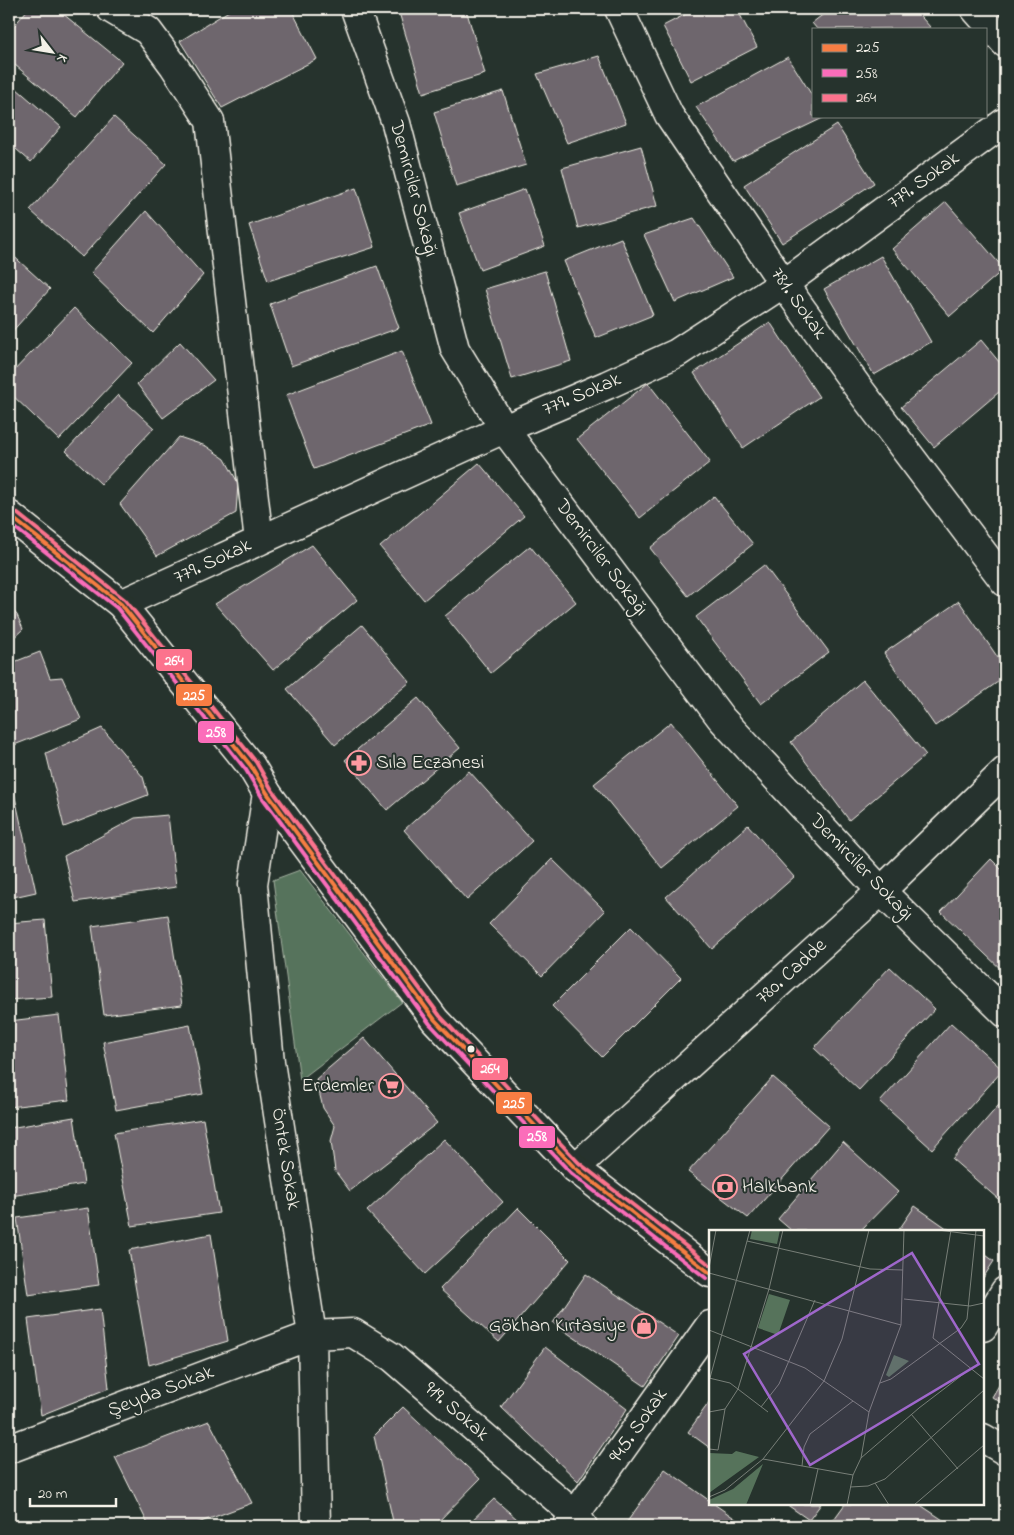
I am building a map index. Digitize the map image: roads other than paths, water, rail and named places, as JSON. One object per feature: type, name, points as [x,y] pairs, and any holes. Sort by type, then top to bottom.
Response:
[{"type":"street","points":[[111,9],[148,31],[174,66],[210,121],[259,540]]},
{"type":"street","name":"Demirciler Sokağı","points":[[355,9],[396,124],[455,349],[504,429],[721,718],[881,892],[1005,1013]]},
{"type":"street","name":"781. Sokak","points":[[619,9],[669,115],[783,283],[857,386],[1005,582]]},
{"type":"street","points":[[975,9],[1005,43]]},
{"type":"street","name":"779. Sokak","points":[[121,604],[504,429],[677,353],[783,283],[1005,122]]},
{"type":"street","points":[[9,515],[121,604],[251,766],[267,793],[435,1020],[575,1168],[709,1272]]},
{"type":"street","name":"780. Cadde","points":[[575,1168],[881,892],[1005,771]]},
{"type":"street","name":"Öntek Sokak","points":[[267,793],[253,884],[270,1062],[312,1335],[316,1526]]},
{"type":"street","points":[[984,1324],[1005,1291]]},
{"type":"street","name":"945. Sokak","points":[[575,1523],[709,1326]]},
{"type":"street","name":"919. Sokak","points":[[312,1335],[353,1334],[392,1357],[575,1523]]},
{"type":"street","name":"Şeyda Sokak","points":[[9,1449],[312,1335]]},
{"type":"street","points":[[984,1439],[1005,1451]]},
{"type":"place","name":"Sıla Eczanesi","points":[[359,763]]},
{"type":"place","name":"Erdemler","points":[[391,1086]]},
{"type":"place","name":"Halkbank","points":[[725,1187]]},
{"type":"place","name":"Gökhan Kırtasiye","points":[[644,1326]]}]
